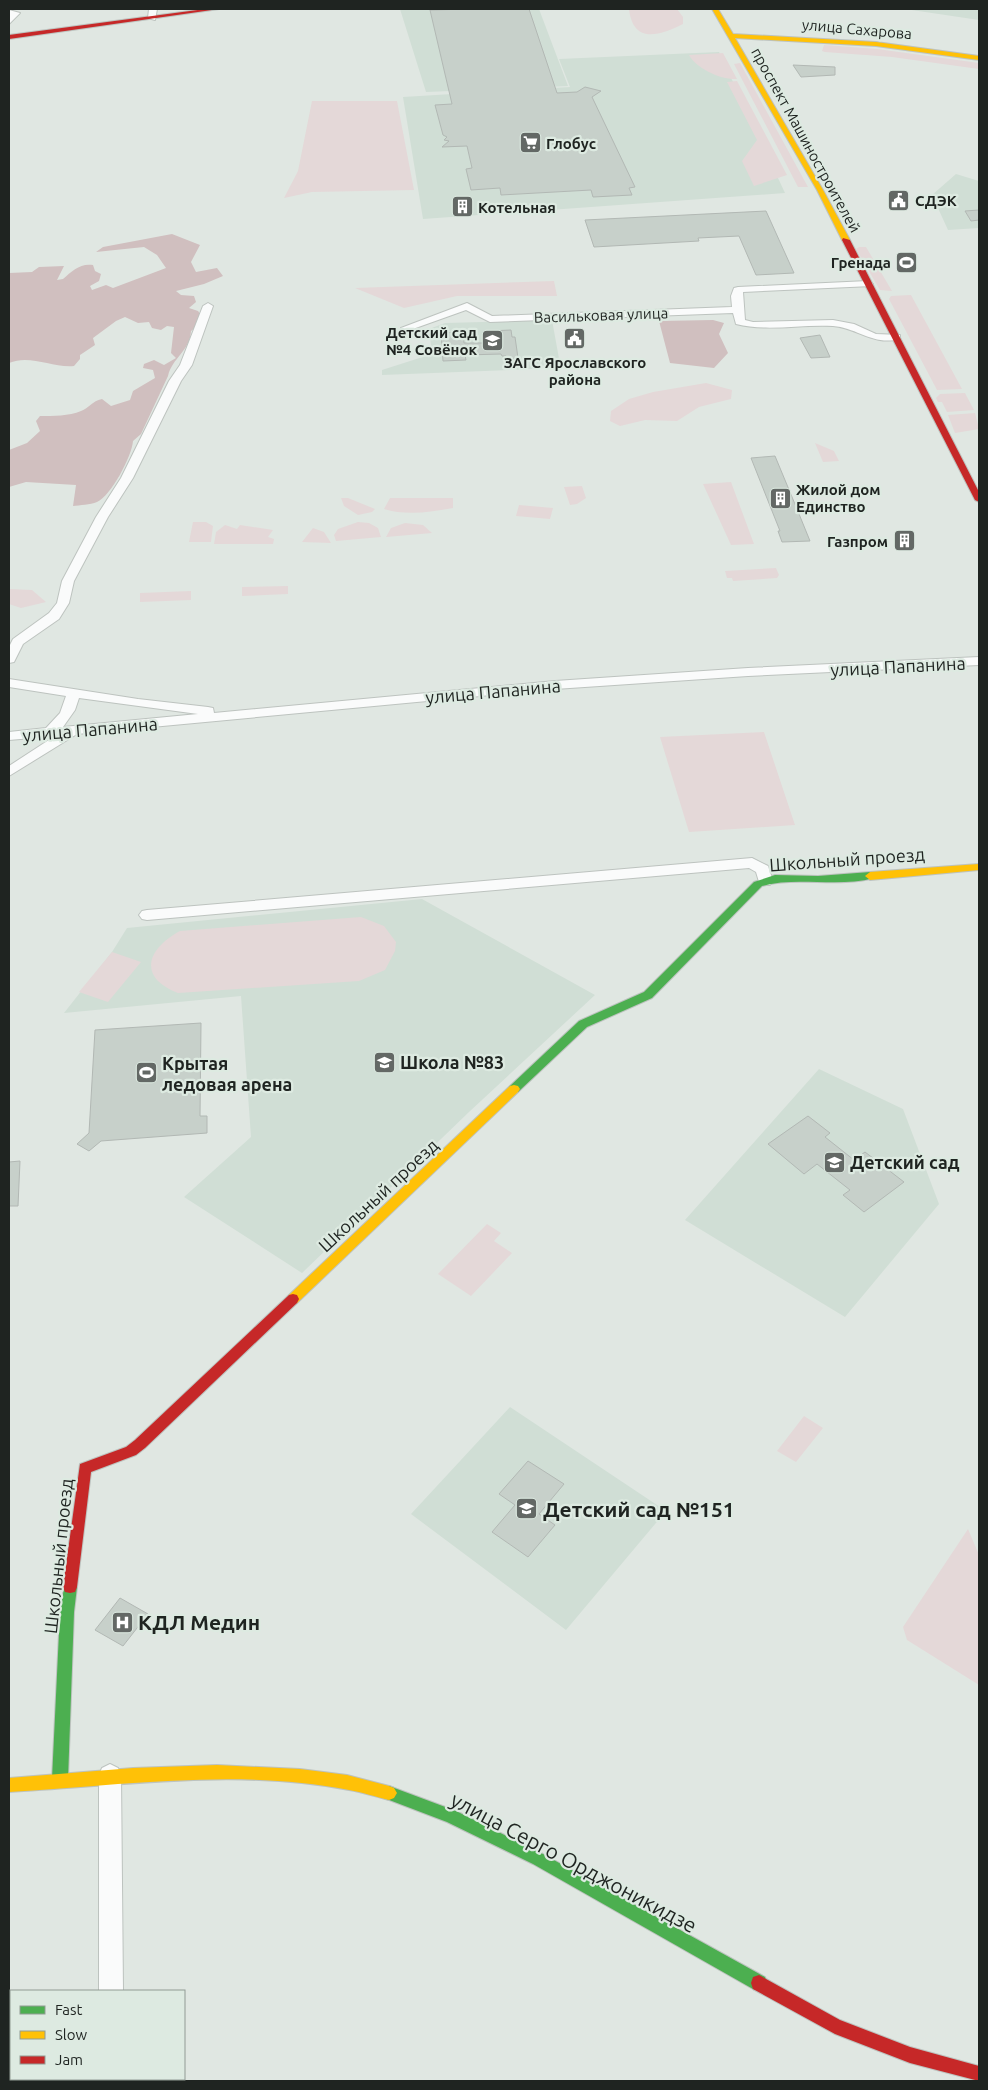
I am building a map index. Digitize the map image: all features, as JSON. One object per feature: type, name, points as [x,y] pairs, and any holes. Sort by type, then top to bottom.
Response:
[{"type":"street","points":[[9,37],[153,13],[216,9]]},
{"type":"street","name":"проспект Машиностроителей","points":[[715,9],[820,190],[979,500]]},
{"type":"street","points":[[9,13],[16,13],[9,21]]},
{"type":"street","name":"улица Сахарова","points":[[732,36],[876,44],[979,58]]},
{"type":"street","points":[[868,284],[738,290],[736,296],[740,322],[748,325],[833,323],[850,326],[874,337],[896,337]]},
{"type":"street","points":[[9,659],[18,642],[54,616],[63,603],[68,581],[102,517],[127,478],[175,381],[186,365],[208,306]]},
{"type":"street","name":"Васильковая улица","points":[[406,328],[467,306],[490,319],[738,310]]},
{"type":"street","name":"улица Папанина","points":[[9,736],[555,685],[748,672],[979,662]]},
{"type":"street","points":[[9,683],[138,703],[240,714]]},
{"type":"street","points":[[49,733],[66,716],[72,704],[73,692]]},
{"type":"street","points":[[9,772],[73,731]]},
{"type":"street","points":[[147,915],[752,863],[762,868],[764,881]]},
{"type":"street","name":"Школьный проезд","points":[[60,1780],[66,1612],[85,1468],[130,1451],[140,1444],[583,1024],[648,995],[751,890],[764,881],[818,880],[979,868]]},
{"type":"street","name":"улица Серго Орджоникидзе","points":[[9,1784],[158,1772],[272,1773],[342,1781],[396,1795],[451,1816],[538,1859],[835,2026],[910,2055],[979,2074]]},
{"type":"street","points":[[110,1776],[111,1990]]},
{"type":"shaded area","points":[[400,9],[539,9],[568,86],[426,92]]},
{"type":"shaded area","points":[[629,9],[677,9],[683,17],[683,24],[665,32],[648,34],[636,28],[631,20]]},
{"type":"shaded area","points":[[905,9],[979,9],[979,20]]},
{"type":"shaded area","points":[[824,45],[877,49],[979,63],[979,69],[892,57],[825,52],[822,51]]},
{"type":"shaded area","points":[[719,52],[785,193],[423,219],[403,97],[570,87],[559,59]]},
{"type":"shaded area","points":[[723,53],[737,79],[724,78],[710,73],[698,65],[689,55]]},
{"type":"shaded area","points":[[740,63],[808,187],[798,187],[734,64]]},
{"type":"shaded area","points":[[737,81],[787,175],[754,186],[742,161],[757,140],[727,82]]},
{"type":"shaded area","points":[[312,101],[397,101],[414,190],[312,192],[284,198],[298,171]]},
{"type":"shaded area","points":[[956,174],[979,181],[979,228],[948,230],[932,195]]},
{"type":"shaded area","points":[[172,234],[200,245],[191,262],[196,272],[217,268],[223,276],[204,284],[176,291],[181,295],[194,296],[196,302],[189,308],[198,311],[203,318],[199,325],[191,331],[188,344],[173,364],[141,434],[133,441],[129,456],[120,475],[103,498],[97,502],[73,506],[76,485],[26,482],[9,487],[9,450],[27,443],[40,431],[36,421],[40,416],[76,413],[102,399],[111,406],[130,400],[133,391],[155,378],[153,370],[143,368],[144,364],[154,360],[164,365],[176,358],[171,353],[174,327],[167,326],[161,330],[152,328],[149,322],[138,323],[125,317],[116,321],[93,338],[95,345],[80,355],[80,359],[74,366],[25,360],[9,363],[9,273],[32,272],[39,267],[64,266],[57,280],[63,279],[80,266],[93,265],[95,271],[101,274],[99,281],[90,286],[92,290],[106,285],[113,288],[166,268],[157,255],[144,247],[96,252],[103,247]]},
{"type":"shaded area","points":[[866,247],[892,291],[880,290],[856,249]]},
{"type":"shaded area","points":[[554,281],[557,296],[457,296],[404,308],[355,288]]},
{"type":"shaded area","points":[[911,295],[962,389],[937,390],[889,299],[891,296]]},
{"type":"shaded area","name":"Детский сад №4 Совёнок","points":[[552,320],[560,364],[533,369],[382,375],[382,370],[432,354],[429,329],[445,323]]},
{"type":"shaded area","points":[[713,320],[724,323],[719,334],[728,353],[714,368],[670,363],[659,321]]},
{"type":"shaded area","points":[[706,383],[732,390],[731,399],[699,407],[677,421],[645,420],[620,426],[610,421],[611,411],[629,399],[653,392]]},
{"type":"shaded area","points":[[965,393],[974,410],[947,412],[942,402],[938,402],[936,398],[940,394]]},
{"type":"shaded area","points":[[975,413],[979,429],[955,433],[948,415]]},
{"type":"shaded area","points":[[815,443],[834,451],[839,461],[823,462]]},
{"type":"shaded area","points":[[731,482],[754,544],[731,545],[703,484]]},
{"type":"shaded area","points":[[582,486],[586,498],[577,504],[570,505],[564,487]]},
{"type":"shaded area","points":[[341,498],[348,498],[375,509],[372,512],[358,515],[344,506]]},
{"type":"shaded area","points":[[390,498],[453,498],[453,508],[418,513],[384,509]]},
{"type":"shaded area","points":[[519,505],[553,508],[550,519],[516,516]]},
{"type":"shaded area","points":[[193,522],[206,522],[213,526],[211,542],[189,542]]},
{"type":"shaded area","points":[[358,522],[369,523],[378,528],[381,537],[336,541],[334,535],[338,529]]},
{"type":"shaded area","points":[[405,523],[423,525],[432,533],[386,537],[391,528]]},
{"type":"shaded area","points":[[225,525],[237,529],[240,525],[273,530],[268,537],[274,539],[273,544],[214,544],[216,532]]},
{"type":"shaded area","points":[[313,528],[324,532],[331,543],[302,542]]},
{"type":"shaded area","points":[[776,568],[779,575],[777,578],[733,581],[732,578],[727,578],[725,571]]},
{"type":"shaded area","points":[[288,586],[288,594],[242,596],[242,587]]},
{"type":"shaded area","points":[[9,589],[32,590],[46,602],[21,608],[9,604]]},
{"type":"shaded area","points":[[191,591],[191,600],[140,602],[140,593]]},
{"type":"shaded area","points":[[764,732],[795,825],[689,832],[660,737]]},
{"type":"shaded area","name":"Школа №83","points":[[422,899],[595,995],[469,1112],[302,1273],[184,1197],[251,1137],[241,996],[64,1013],[112,952],[127,928]]},
{"type":"shaded area","points":[[361,917],[384,926],[396,942],[395,951],[385,970],[359,981],[178,993],[156,979],[152,971],[151,963],[154,954],[169,938],[180,931]]},
{"type":"shaded area","points":[[112,952],[141,962],[108,1002],[79,992]]},
{"type":"shaded area","points":[[819,1069],[903,1109],[939,1204],[845,1317],[685,1220]]},
{"type":"shaded area","points":[[487,1224],[501,1233],[494,1241],[512,1253],[471,1296],[438,1274]]},
{"type":"shaded area","points":[[510,1407],[666,1511],[566,1630],[411,1514]]},
{"type":"shaded area","points":[[804,1416],[823,1428],[796,1462],[777,1451]]},
{"type":"shaded area","points":[[968,1529],[979,1555],[979,1685],[907,1640],[903,1627]]},
{"type":"building","name":"Глобус","points":[[529,9],[557,93],[577,92],[585,87],[601,91],[592,97],[635,187],[629,188],[632,195],[593,197],[591,190],[501,195],[500,188],[471,190],[466,169],[472,168],[467,146],[442,147],[449,141],[444,140],[447,137],[443,135],[435,105],[452,104],[430,10]]},
{"type":"building","points":[[793,65],[835,67],[835,75],[801,77]]},
{"type":"building","points":[[979,210],[979,220],[971,221],[965,211]]},
{"type":"building","points":[[766,211],[794,273],[756,275],[739,236],[698,238],[699,241],[594,247],[585,220]]},
{"type":"building","name":"Детский сад №4 Совёнок","points":[[511,330],[512,337],[515,337],[518,358],[506,359],[506,356],[501,354],[465,355],[466,360],[443,361],[441,333],[463,332],[464,343],[491,343],[489,331]]},
{"type":"building","points":[[820,335],[830,357],[811,358],[800,338]]},
{"type":"building","name":"Жилой дом Единство","points":[[775,456],[810,541],[782,542],[778,531],[780,531],[751,458]]},
{"type":"building","name":"Крытая ледовая арена","points":[[201,1023],[200,1116],[207,1116],[207,1133],[101,1141],[89,1151],[77,1144],[89,1133],[95,1030]]},
{"type":"building","name":"Детский сад","points":[[808,1116],[830,1133],[825,1137],[854,1160],[865,1152],[904,1182],[864,1212],[843,1195],[850,1190],[817,1164],[804,1174],[768,1144]]},
{"type":"building","points":[[20,1161],[18,1206],[9,1206],[9,1162]]},
{"type":"building","name":"Детский сад №151","points":[[528,1461],[564,1484],[539,1514],[555,1525],[528,1557],[492,1532],[515,1505],[499,1494]]},
{"type":"building","name":"КДЛ Медин","points":[[120,1598],[148,1614],[123,1646],[95,1630]]},
{"type":"traffic: fast","points":[[514,1089],[583,1024],[648,995],[758,884],[775,879],[818,880],[870,876]]},
{"type":"traffic: fast","points":[[60,1779],[67,1612],[70,1587]]},
{"type":"traffic: fast","points":[[389,1793],[451,1816],[538,1859],[759,1983]]},
{"type":"traffic: slow","points":[[715,9],[820,190],[846,240]]},
{"type":"traffic: slow","points":[[732,36],[876,44],[979,58]]},
{"type":"traffic: slow","points":[[870,876],[979,867]]},
{"type":"traffic: slow","points":[[293,1299],[514,1089]]},
{"type":"traffic: slow","points":[[9,1785],[133,1775],[217,1772],[300,1776],[341,1781],[389,1793]]},
{"type":"traffic: jam","points":[[9,37],[216,9]]},
{"type":"traffic: jam","points":[[846,240],[979,500]]},
{"type":"traffic: jam","points":[[70,1587],[85,1468],[131,1451],[140,1444],[293,1299]]},
{"type":"traffic: jam","points":[[759,1983],[835,2026],[910,2055],[979,2074]]},
{"type":"place","name":"Глобус","points":[[530,143]]},
{"type":"place","name":"СДЭК","points":[[899,200]]},
{"type":"place","name":"Котельная","points":[[462,207]]},
{"type":"place","name":"Гренада","points":[[907,262]]},
{"type":"place","name":"ЗАГС Ярославского района","points":[[575,339]]},
{"type":"place","name":"Детский сад №4 Совёнок","points":[[493,341]]},
{"type":"place","name":"Жилой дом Единство","points":[[780,498]]},
{"type":"place","name":"Газпром","points":[[904,541]]},
{"type":"place","name":"Школа №83","points":[[384,1062]]},
{"type":"place","name":"Крытая ледовая арена","points":[[146,1073]]},
{"type":"place","name":"Детский сад","points":[[834,1162]]},
{"type":"place","name":"Детский сад №151","points":[[527,1509]]},
{"type":"place","name":"КДЛ Медин","points":[[122,1622]]}]
